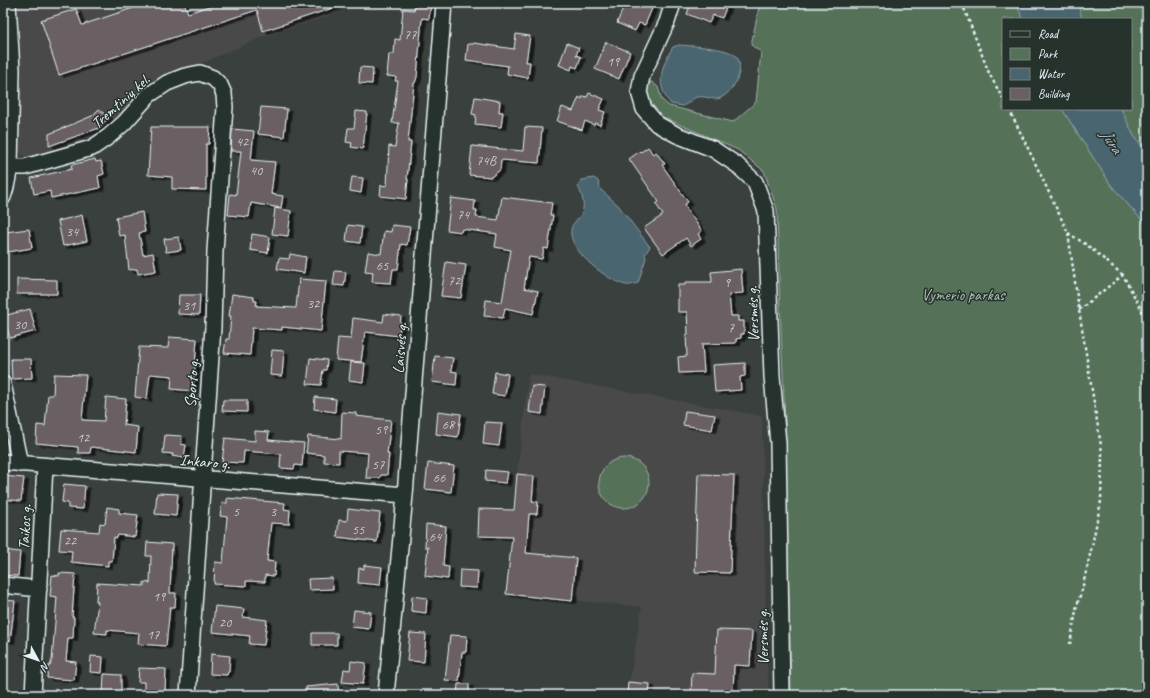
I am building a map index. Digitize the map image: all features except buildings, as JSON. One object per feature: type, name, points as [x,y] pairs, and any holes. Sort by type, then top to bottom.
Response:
[{"type":"street","points":[[3,197],[10,167],[12,70],[8,3]]},
{"type":"street","name":"Laisvės g.","points":[[386,695],[405,495],[444,3]]},
{"type":"street","name":"Versmės g.","points":[[673,3],[667,22],[642,76],[640,92],[644,109],[657,124],[677,135],[713,149],[737,165],[755,182],[766,211],[772,376],[778,443],[782,695]]},
{"type":"street","name":"Tremtinių kel.","points":[[10,167],[25,167],[92,148],[114,133],[149,95],[167,83],[185,76],[200,73],[213,78]]},
{"type":"street","name":"Sporto g.","points":[[188,695],[213,328],[215,243],[225,107],[224,94],[220,85],[213,78]]},
{"type":"street","points":[[3,384],[20,464]]},
{"type":"street","name":"Inkaro g.","points":[[3,462],[405,495]]},
{"type":"street","name":"Taikos g.","points":[[33,695],[45,466]]},
{"type":"street","points":[[3,585],[39,589]]},
{"type":"path","points":[[962,3],[989,73],[1002,96]]},
{"type":"path","points":[[1010,110],[1038,167],[1068,233],[1102,452],[1101,501],[1092,548],[1077,605],[1070,644]]},
{"type":"path","points":[[1068,233],[1087,245],[1123,275],[1147,320]]},
{"type":"path","points":[[1079,310],[1123,275]]},
{"type":"shaded area","points":[[3,3],[339,3],[329,16],[262,37],[165,79],[108,129],[87,143],[29,160],[18,151],[19,89],[3,89]]},
{"type":"shaded area","points":[[529,374],[762,416],[767,664],[769,695],[627,695],[642,607],[506,594],[517,474]]},
{"type":"green space","name":"Vymerio parkas","points":[[760,3],[1016,3],[1023,18],[1002,18],[1002,110],[1063,110],[1111,185],[1147,226],[1147,695],[791,695],[785,420],[777,209],[764,171],[738,150],[656,114],[648,104],[643,91],[646,84],[652,82],[658,87],[662,100],[669,106],[733,122],[756,102],[761,52],[751,45]]},
{"type":"green space","points":[[1078,3],[1147,3],[1147,153],[1134,136],[1121,110],[1132,110],[1132,18],[1082,18]]},
{"type":"green space","points":[[619,458],[629,458],[642,465],[649,478],[649,488],[642,501],[629,508],[619,508],[610,504],[603,497],[599,488],[599,478],[603,469],[610,462]]},
{"type":"water","points":[[1016,3],[1078,3],[1082,18],[1023,18]]},
{"type":"water","points":[[679,45],[717,49],[732,53],[736,56],[740,66],[734,86],[724,96],[718,99],[698,97],[694,98],[683,106],[671,104],[666,97],[661,83],[665,61],[673,47]]},
{"type":"water","name":"Jūra","points":[[1063,110],[1121,110],[1134,136],[1147,153],[1147,226],[1111,185]]},
{"type":"water","points":[[594,178],[598,181],[601,190],[618,205],[650,247],[645,254],[646,258],[638,283],[627,285],[610,278],[584,257],[577,249],[573,241],[571,228],[581,215],[583,208],[582,197],[578,186],[582,180]]}]
